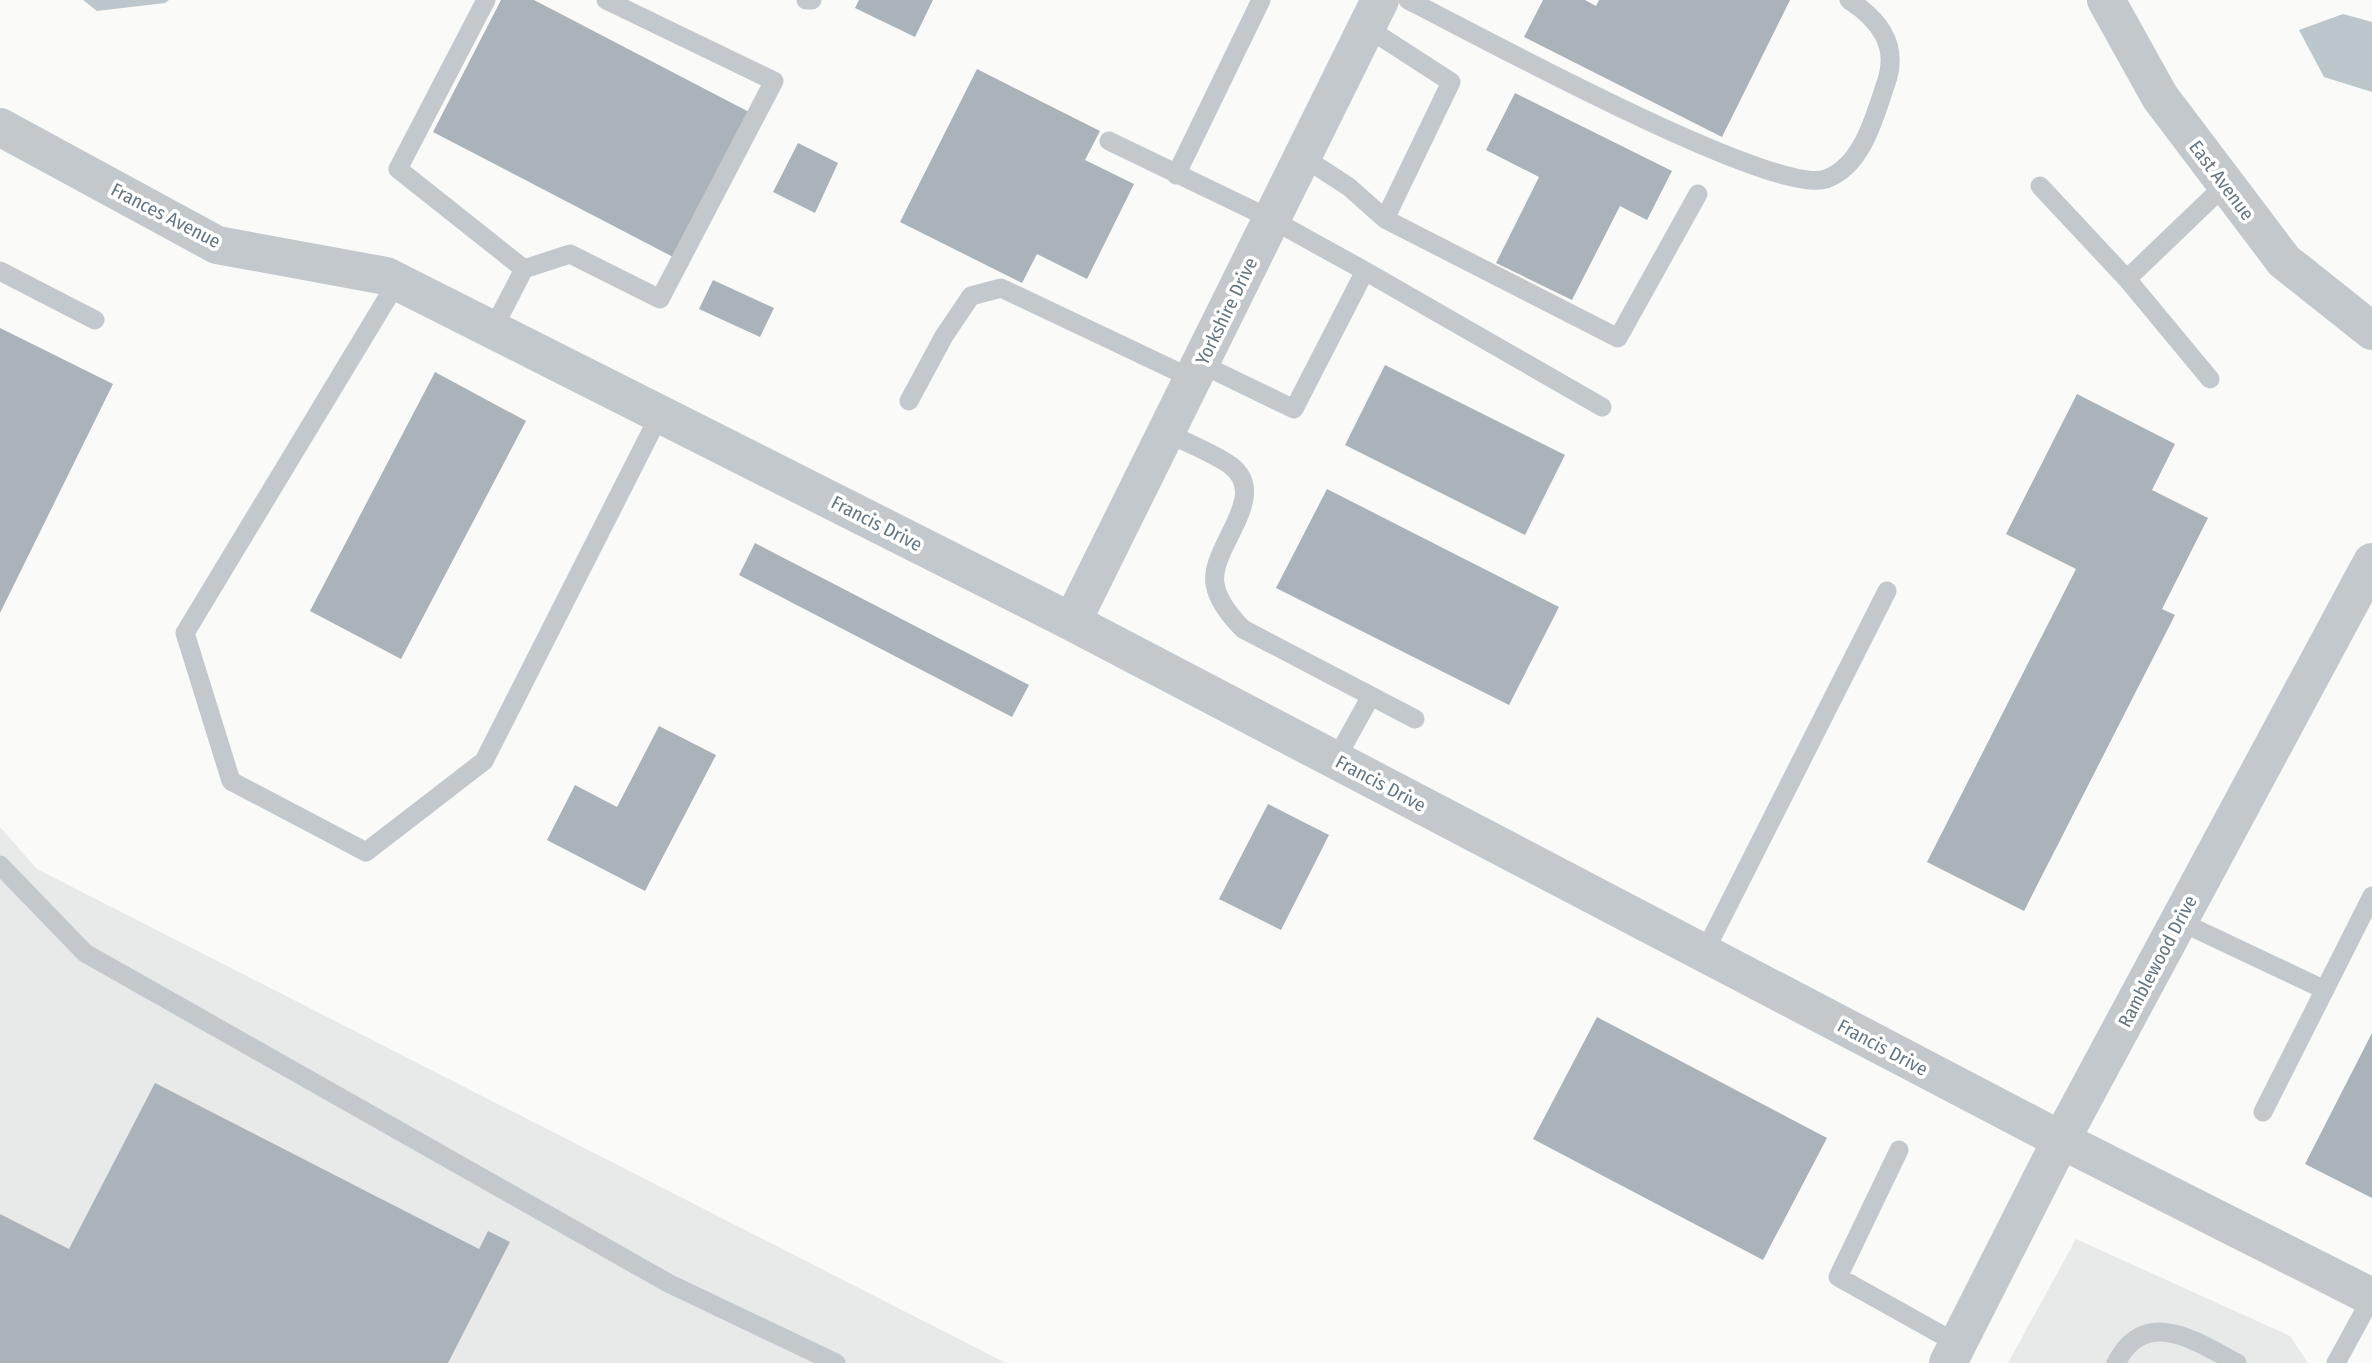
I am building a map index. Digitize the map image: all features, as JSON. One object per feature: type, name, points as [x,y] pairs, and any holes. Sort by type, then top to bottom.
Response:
[{"type":"street","name":"East Avenue","points":[[2106,0],[2160,97],[2284,261],[2372,331]]},
{"type":"street","name":"Yorkshire Drive","points":[[1072,622],[1373,14]]},
{"type":"street","name":"Frances Avenue","points":[[0,127],[217,245],[391,279]]},
{"type":"street","name":"Francis Drive","points":[[391,279],[1072,622],[2061,1140],[2372,1297]]},
{"type":"street","name":"Ramblewood Drive","points":[[1953,1353],[2061,1140],[2372,562]]},
{"type":"lane","points":[[486,0],[398,169],[524,269]]},
{"type":"lane","points":[[493,329],[524,269],[570,254],[660,299],[774,81],[607,0]]},
{"type":"lane","points":[[806,0],[812,0]]},
{"type":"lane","points":[[1176,174],[1261,0]]},
{"type":"lane","points":[[1408,0],[1688,141],[1791,177],[1825,179],[1851,161],[1870,128],[1892,64],[1883,30],[1849,0]]},
{"type":"lane","points":[[1373,14],[1451,82],[1385,219]]},
{"type":"lane","points":[[1109,141],[1271,219],[1602,407]]},
{"type":"lane","points":[[1303,157],[1349,187],[1385,219],[1618,338],[1698,194]]},
{"type":"lane","points":[[2127,279],[2226,184]]},
{"type":"lane","points":[[2040,186],[2127,279],[2210,379]]},
{"type":"lane","points":[[0,271],[95,320]]},
{"type":"lane","points":[[909,401],[944,336],[971,296],[1001,288],[1294,409],[1365,271]]},
{"type":"lane","points":[[391,279],[186,633],[231,781],[366,852],[484,761],[660,414]]},
{"type":"lane","points":[[1167,433],[1231,466],[1240,477],[1245,493],[1243,506],[1215,564],[1214,576],[1220,599],[1231,616],[1243,629],[1415,719]]},
{"type":"lane","points":[[1704,953],[1887,591]]},
{"type":"lane","points":[[1336,760],[1371,696]]},
{"type":"lane","points":[[0,865],[85,953],[668,1283],[836,1363]]},
{"type":"lane","points":[[2263,1112],[2372,896]]},
{"type":"lane","points":[[2179,921],[2325,990]]},
{"type":"lane","points":[[1899,1150],[1838,1277],[1953,1353]]},
{"type":"lane","points":[[2336,1363],[2372,1297]]},
{"type":"lane","points":[[2116,1363],[2126,1344],[2152,1331],[2183,1335],[2237,1363]]},
{"type":"shaded area","points":[[83,0],[169,0],[165,3],[97,11]]},
{"type":"shaded area","points":[[2343,14],[2372,22],[2372,92],[2324,77],[2299,30]]},
{"type":"shaded area","points":[[0,827],[37,869],[1006,1363],[0,1363]]},
{"type":"shaded area","points":[[2076,1239],[2290,1336],[2308,1363],[2008,1363]]},
{"type":"building","points":[[501,0],[534,0],[751,113],[675,258],[433,132]]},
{"type":"building","points":[[859,0],[933,0],[915,37],[855,8]]},
{"type":"building","points":[[1543,0],[1585,0],[1596,6],[1599,0],[1790,0],[1722,137],[1524,37]]},
{"type":"building","points":[[977,69],[1100,131],[1085,160],[1134,184],[1087,279],[1037,254],[1022,283],[900,222]]},
{"type":"building","points":[[1515,93],[1672,171],[1647,220],[1620,206],[1572,300],[1496,263],[1539,177],[1486,150]]},
{"type":"building","points":[[798,143],[838,163],[815,213],[773,192]]},
{"type":"building","points":[[713,280],[774,308],[760,337],[699,309]]},
{"type":"building","points":[[0,328],[113,384],[0,613]]},
{"type":"building","points":[[1385,365],[1565,455],[1525,535],[1345,445]]},
{"type":"building","points":[[435,372],[526,421],[401,659],[310,611]]},
{"type":"building","points":[[2077,394],[2175,444],[2152,490],[2208,518],[2162,609],[2175,615],[2024,911],[1927,862],[2076,569],[2006,534]]},
{"type":"building","points":[[1327,489],[1559,607],[1509,705],[1276,588]]},
{"type":"building","points":[[755,543],[1029,685],[1012,717],[739,575]]},
{"type":"building","points":[[659,726],[716,755],[645,891],[547,840],[575,785],[617,807]]},
{"type":"building","points":[[1268,804],[1329,835],[1281,930],[1219,899]]},
{"type":"building","points":[[1597,1017],[1827,1138],[1763,1260],[1533,1139]]},
{"type":"building","points":[[2372,1033],[2372,1198],[2305,1164]]},
{"type":"building","points":[[155,1083],[479,1249],[488,1231],[510,1242],[448,1363],[0,1363],[0,1214],[69,1249]]}]
